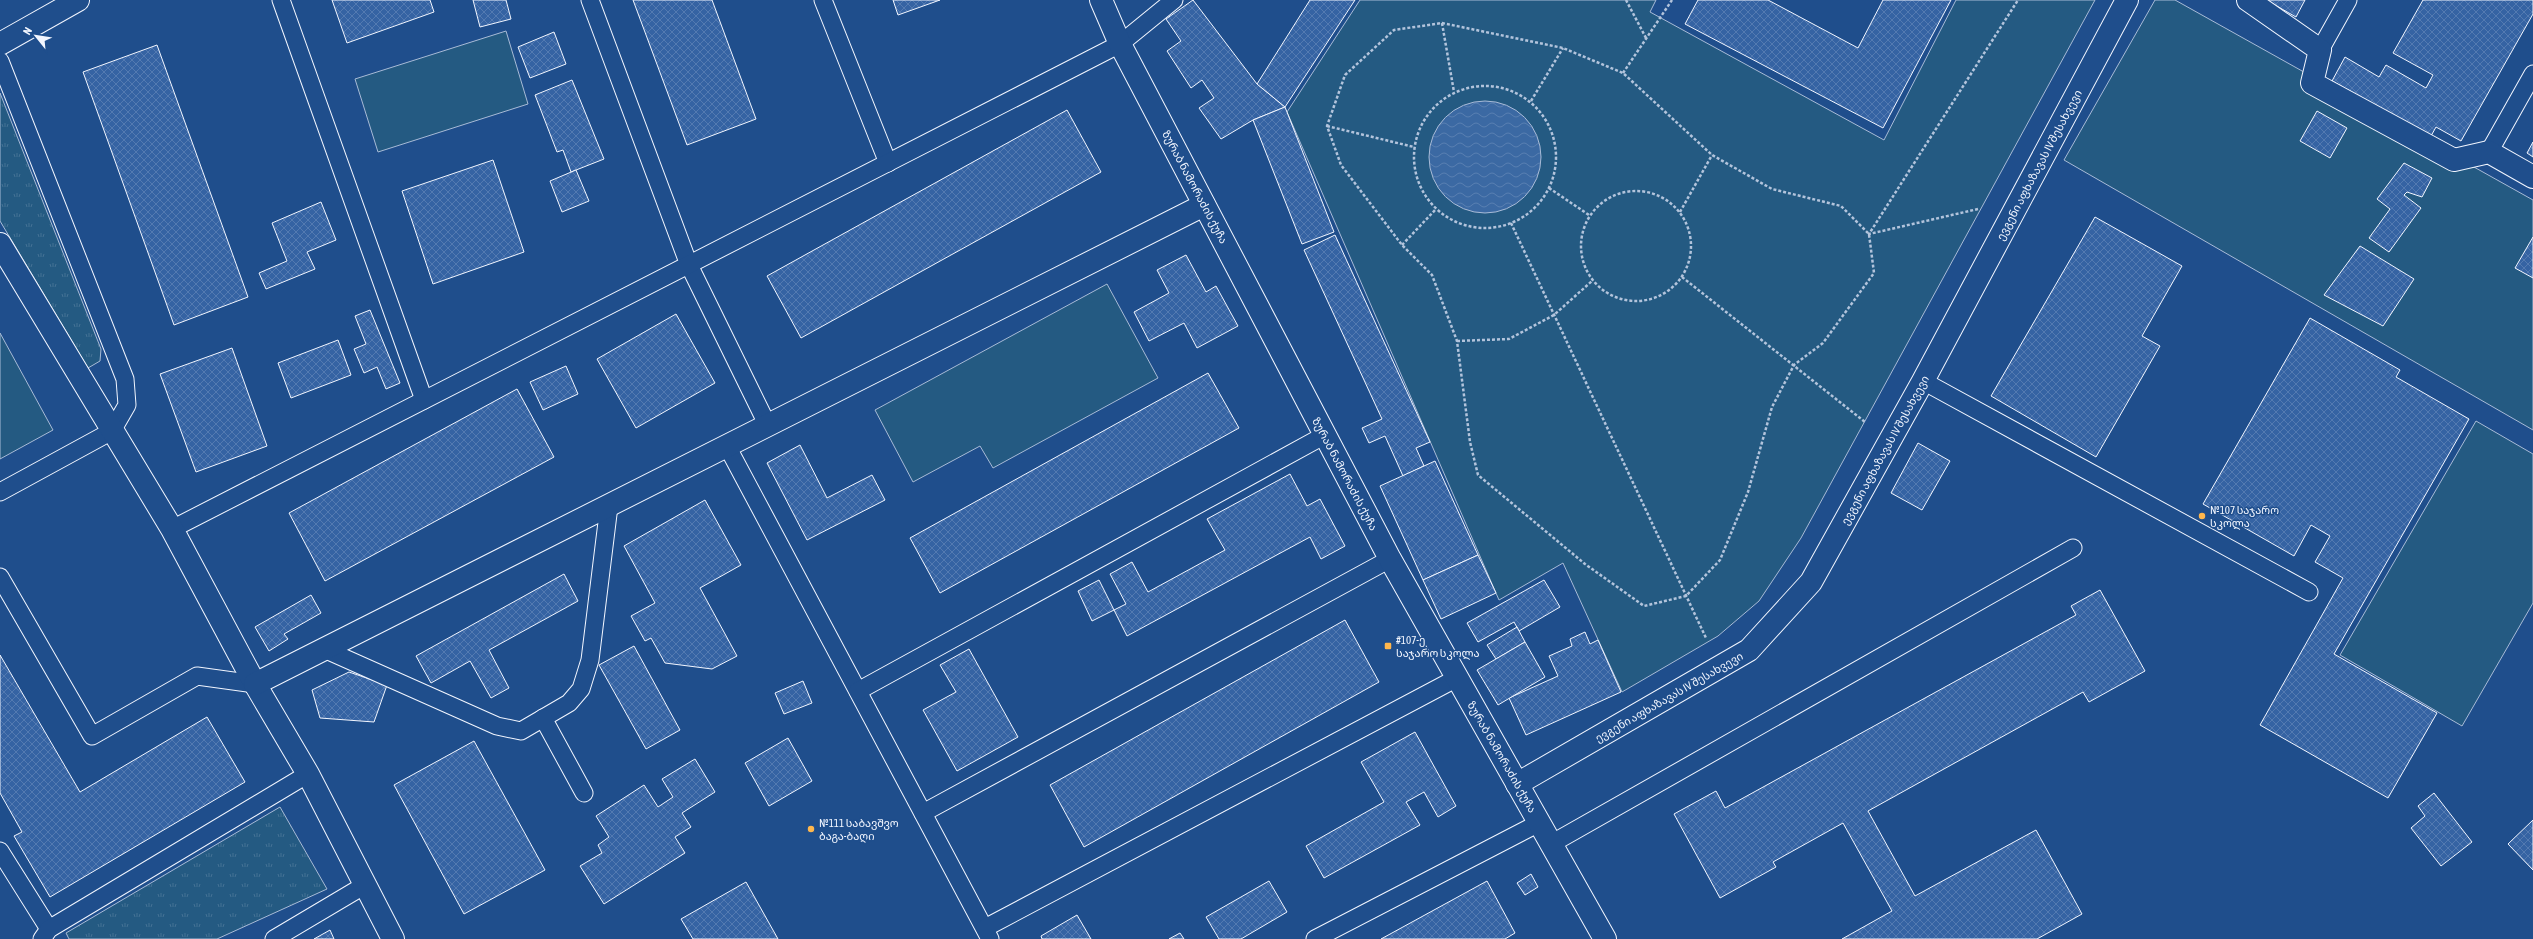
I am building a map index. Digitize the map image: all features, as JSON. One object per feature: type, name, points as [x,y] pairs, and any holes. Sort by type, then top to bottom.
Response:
[{"type":"street","points":[[0,44],[78,0]]},
{"type":"street","name":"ზურაბ ნამორაძის ქუჩა","points":[[1100,0],[1120,44],[1204,206],[1390,559],[1605,939]]},
{"type":"street","name":"ევგენი აფხაზავას IV შესახვევი","points":[[1517,784],[1749,650],[1811,582],[1923,381],[2127,0]]},
{"type":"street","points":[[2248,0],[2320,50],[2312,83],[2454,160],[2489,152],[2533,177]]},
{"type":"street","points":[[255,684],[1204,206]]},
{"type":"street","points":[[0,244],[6,266],[112,431],[172,530],[255,684],[308,774],[393,939]]},
{"type":"lane","points":[[281,0],[424,400]]},
{"type":"lane","points":[[590,0],[689,265],[768,426]]},
{"type":"lane","points":[[824,0],[888,163]]},
{"type":"lane","points":[[172,530],[1120,44],[1174,0]]},
{"type":"lane","points":[[2320,50],[2348,0]]},
{"type":"lane","points":[[0,61],[125,379],[127,405],[112,431],[0,492]]},
{"type":"lane","points":[[2489,152],[2533,74]]},
{"type":"lane","points":[[1923,381],[2309,592]]},
{"type":"lane","points":[[858,691],[1325,435]]},
{"type":"lane","points":[[727,446],[988,934],[1456,678]]},
{"type":"lane","points":[[324,649],[498,726],[521,731],[569,703],[581,688],[590,660],[609,506]]},
{"type":"lane","points":[[1551,844],[2073,548]]},
{"type":"lane","points":[[923,813],[1390,559]]},
{"type":"lane","points":[[0,576],[92,736],[197,676],[255,684]]},
{"type":"lane","points":[[542,718],[584,793]]},
{"type":"lane","points":[[0,851],[46,934],[308,774]]},
{"type":"lane","points":[[1315,939],[1539,823]]},
{"type":"lane","points":[[274,939],[365,885]]},
{"type":"path","points":[[1626,0],[1646,38]]},
{"type":"path","points":[[1623,73],[1672,0]]},
{"type":"path","points":[[1869,234],[2018,0]]},
{"type":"path","points":[[1442,23],[1454,92]]},
{"type":"path","points":[[1442,23],[1563,48],[1623,73],[1712,155],[1772,189],[1841,206],[1869,234],[1874,272],[1823,343],[1794,365],[1772,407],[1748,492],[1720,560],[1686,596],[1644,606],[1585,564],[1478,475],[1470,442],[1457,341],[1432,275],[1402,245],[1340,166],[1327,126],[1345,75],[1394,30],[1442,23]]},
{"type":"path","points":[[1530,101],[1563,48]]},
{"type":"path","points":[[1486,85],[1517,93],[1530,101],[1544,116],[1552,132],[1556,151],[1555,170],[1549,188],[1540,203],[1511,223],[1480,228],[1449,219],[1436,209],[1425,196],[1417,181],[1413,164],[1414,147],[1423,120],[1431,109],[1454,92],[1486,85]]},
{"type":"path","points":[[1327,126],[1414,147]]},
{"type":"path","points":[[1680,212],[1712,155]]},
{"type":"path","points":[[1549,188],[1590,215]]},
{"type":"path","points":[[1634,190],[1651,192],[1667,199],[1680,212],[1689,227],[1692,244],[1690,261],[1682,277],[1670,290],[1655,298],[1638,302],[1621,300],[1605,292],[1592,280],[1584,266],[1580,248],[1582,231],[1590,215],[1602,202],[1616,194],[1634,190]]},
{"type":"path","points":[[1869,234],[1983,208]]},
{"type":"path","points":[[1402,245],[1436,209]]},
{"type":"path","points":[[1511,223],[1708,642]]},
{"type":"path","points":[[1682,277],[1870,425]]},
{"type":"path","points":[[1457,341],[1509,339],[1554,315],[1592,280]]},
{"type":"green space","points":[[1360,0],[1656,0],[1650,12],[1884,140],[1956,0],[2095,0],[1801,538],[1759,601],[1718,636],[1622,692],[1563,563],[1499,600],[1287,112]]},
{"type":"green space","points":[[2155,0],[2175,0],[2533,200],[2533,430],[2064,160]]},
{"type":"green space","points":[[506,31],[528,104],[378,152],[355,79]]},
{"type":"green space","points":[[0,93],[101,349],[100,361],[88,368],[0,221]]},
{"type":"green space","points":[[1107,284],[1158,378],[993,468],[980,446],[913,482],[875,410]]},
{"type":"green space","points":[[0,333],[53,430],[0,459]]},
{"type":"green space","points":[[2476,421],[2533,454],[2533,603],[2462,726],[2340,655]]},
{"type":"green space","points":[[280,807],[327,889],[217,939],[69,939],[66,933]]},
{"type":"water","points":[[1485,101],[1506,105],[1525,117],[1537,136],[1541,157],[1537,178],[1525,197],[1506,209],[1485,213],[1464,209],[1445,197],[1433,178],[1429,157],[1433,136],[1445,117],[1464,105]]},
{"type":"building","points":[[332,0],[430,0],[434,12],[347,43]]},
{"type":"building","points":[[473,0],[506,0],[511,19],[480,27]]},
{"type":"building","points":[[633,0],[712,0],[756,119],[687,145]]},
{"type":"building","points":[[893,0],[940,0],[898,15]]},
{"type":"building","points":[[1193,0],[1257,84],[1285,107],[1253,120],[1221,139],[1199,108],[1214,98],[1202,80],[1191,88],[1167,51],[1181,41],[1166,19]]},
{"type":"building","points":[[1310,0],[1355,0],[1285,107],[1257,84]]},
{"type":"building","points":[[1698,0],[1768,0],[1858,48],[1883,0],[1951,0],[1883,128],[1685,24]]},
{"type":"building","points":[[2266,0],[2305,0],[2296,17]]},
{"type":"building","points":[[2423,0],[2533,0],[2533,14],[2461,141],[2436,127],[2431,136],[2332,81],[2345,57],[2379,77],[2386,65],[2426,88],[2433,75],[2393,53]]},
{"type":"building","points":[[554,32],[566,64],[530,78],[518,47]]},
{"type":"building","points":[[157,45],[248,297],[174,325],[83,72]]},
{"type":"building","points":[[572,80],[604,159],[571,172],[563,150],[557,152],[535,95]]},
{"type":"building","points":[[1285,107],[1334,232],[1302,244],[1253,120]]},
{"type":"building","points":[[1067,110],[1101,172],[801,338],[767,276]]},
{"type":"building","points":[[2317,111],[2347,128],[2330,158],[2300,141]]},
{"type":"building","points":[[2533,142],[2533,157],[2527,153]]},
{"type":"building","points":[[493,160],[524,252],[433,284],[402,191]]},
{"type":"building","points":[[2404,163],[2432,178],[2422,197],[2407,192],[2404,195],[2421,208],[2389,252],[2369,238],[2390,209],[2377,199]]},
{"type":"building","points":[[576,170],[589,201],[562,212],[550,181]]},
{"type":"building","points":[[321,202],[336,240],[307,252],[315,269],[266,289],[259,273],[287,261],[272,223]]},
{"type":"building","points":[[2095,217],[2182,266],[2142,336],[2160,346],[2096,457],[1991,396]]},
{"type":"building","points":[[1335,235],[1430,442],[1416,448],[1424,466],[1403,476],[1385,436],[1369,443],[1362,428],[1382,419],[1304,250]]},
{"type":"building","points":[[2533,237],[2533,278],[2515,268]]},
{"type":"building","points":[[2360,246],[2414,279],[2383,326],[2324,295]]},
{"type":"building","points":[[1186,255],[1206,292],[1216,286],[1238,326],[1197,348],[1184,323],[1149,341],[1134,312],[1169,293],[1157,270]]},
{"type":"building","points":[[370,310],[400,383],[386,389],[377,367],[364,373],[354,349],[366,344],[355,316]]},
{"type":"building","points":[[676,314],[715,383],[636,428],[597,359]]},
{"type":"building","points":[[2310,318],[2400,370],[2396,377],[2469,419],[2334,654],[2437,713],[2388,798],[2260,725],[2343,578],[2315,562],[2330,536],[2311,525],[2294,556],[2203,504]]},
{"type":"building","points":[[338,340],[351,375],[291,398],[278,363]]},
{"type":"building","points":[[232,348],[267,446],[196,472],[160,374]]},
{"type":"building","points":[[566,366],[578,394],[543,410],[530,382]]},
{"type":"building","points":[[1208,373],[1239,428],[940,593],[910,538]]},
{"type":"building","points":[[517,389],[554,457],[325,581],[289,513]]},
{"type":"building","points":[[1918,443],[1950,461],[1922,510],[1891,493]]},
{"type":"building","points":[[800,445],[827,498],[872,475],[885,500],[807,540],[767,463]]},
{"type":"building","points":[[1435,461],[1478,555],[1423,580],[1380,486]]},
{"type":"building","points":[[1290,474],[1307,506],[1320,499],[1345,546],[1321,559],[1310,537],[1127,636],[1114,610],[1126,604],[1110,574],[1132,562],[1148,592],[1225,550],[1207,519]]},
{"type":"building","points":[[705,500],[741,565],[700,588],[737,656],[712,669],[665,663],[651,638],[645,641],[631,616],[655,603],[624,546]]},
{"type":"building","points":[[1478,555],[1496,593],[1441,619],[1423,580]]},
{"type":"building","points":[[564,574],[578,601],[489,650],[509,688],[491,698],[470,661],[431,683],[416,656]]},
{"type":"building","points":[[1099,580],[1114,610],[1092,621],[1078,591]]},
{"type":"building","points":[[1544,580],[1560,607],[1519,631],[1514,622],[1478,642],[1467,623]]},
{"type":"building","points":[[2100,590],[2145,671],[2089,702],[2083,692],[1868,811],[1915,896],[2036,830],[2082,914],[2037,939],[1842,939],[1892,911],[1843,823],[1773,862],[1776,867],[1720,898],[1674,814],[1716,791],[1725,808],[2076,615],[2071,606]]},
{"type":"building","points":[[311,595],[321,613],[284,634],[288,639],[269,651],[255,627]]},
{"type":"building","points":[[1345,620],[1379,682],[1084,847],[1050,785]]},
{"type":"building","points":[[1517,627],[1525,642],[1496,659],[1487,645]]},
{"type":"building","points":[[1585,632],[1590,644],[1598,640],[1621,692],[1526,735],[1509,698],[1558,676],[1549,656],[1572,646],[1570,639]]},
{"type":"building","points":[[1525,642],[1545,677],[1498,705],[1477,670]]},
{"type":"building","points":[[634,646],[680,730],[646,749],[599,665]]},
{"type":"building","points":[[969,649],[1018,737],[957,771],[923,710],[956,692],[940,665]]},
{"type":"building","points":[[0,655],[80,792],[207,717],[245,782],[50,897],[14,836],[22,832],[0,793]]},
{"type":"building","points":[[349,672],[387,685],[374,722],[320,718],[312,690]]},
{"type":"building","points":[[803,681],[812,703],[784,714],[775,693]]},
{"type":"building","points":[[1415,732],[1456,806],[1438,817],[1424,792],[1406,802],[1420,825],[1324,878],[1306,846],[1384,802],[1361,762]]},
{"type":"building","points":[[788,738],[812,781],[769,806],[745,763]]},
{"type":"building","points":[[474,741],[545,870],[464,914],[394,785]]},
{"type":"building","points":[[695,759],[715,792],[682,813],[691,827],[675,837],[685,853],[604,904],[580,866],[602,853],[598,845],[609,837],[596,816],[644,785],[658,807],[673,797],[662,779]]},
{"type":"building","points":[[2434,793],[2472,842],[2441,866],[2411,828],[2425,816],[2418,806]]},
{"type":"building","points":[[2533,820],[2533,870],[2508,844]]},
{"type":"building","points":[[1531,874],[1538,887],[1525,895],[1517,883]]},
{"type":"building","points":[[1269,881],[1287,912],[1241,939],[1219,939],[1206,917]]},
{"type":"building","points":[[1487,881],[1515,933],[1505,939],[1381,939]]},
{"type":"building","points":[[746,882],[778,939],[693,939],[681,919]]},
{"type":"building","points":[[1077,915],[1091,939],[1042,939],[1041,936]]},
{"type":"building","points":[[330,930],[334,939],[314,939]]},
{"type":"building","points":[[1180,933],[1184,939],[1169,939]]},
{"type":"place","name":"№107 საჯარო სკოლა","points":[[2202,516]]},
{"type":"place","name":"#107-ე საჯარო სკოლა","points":[[1388,646]]},
{"type":"place","name":"№111 საბავშვო ბაგა-ბაღი","points":[[811,829]]}]
